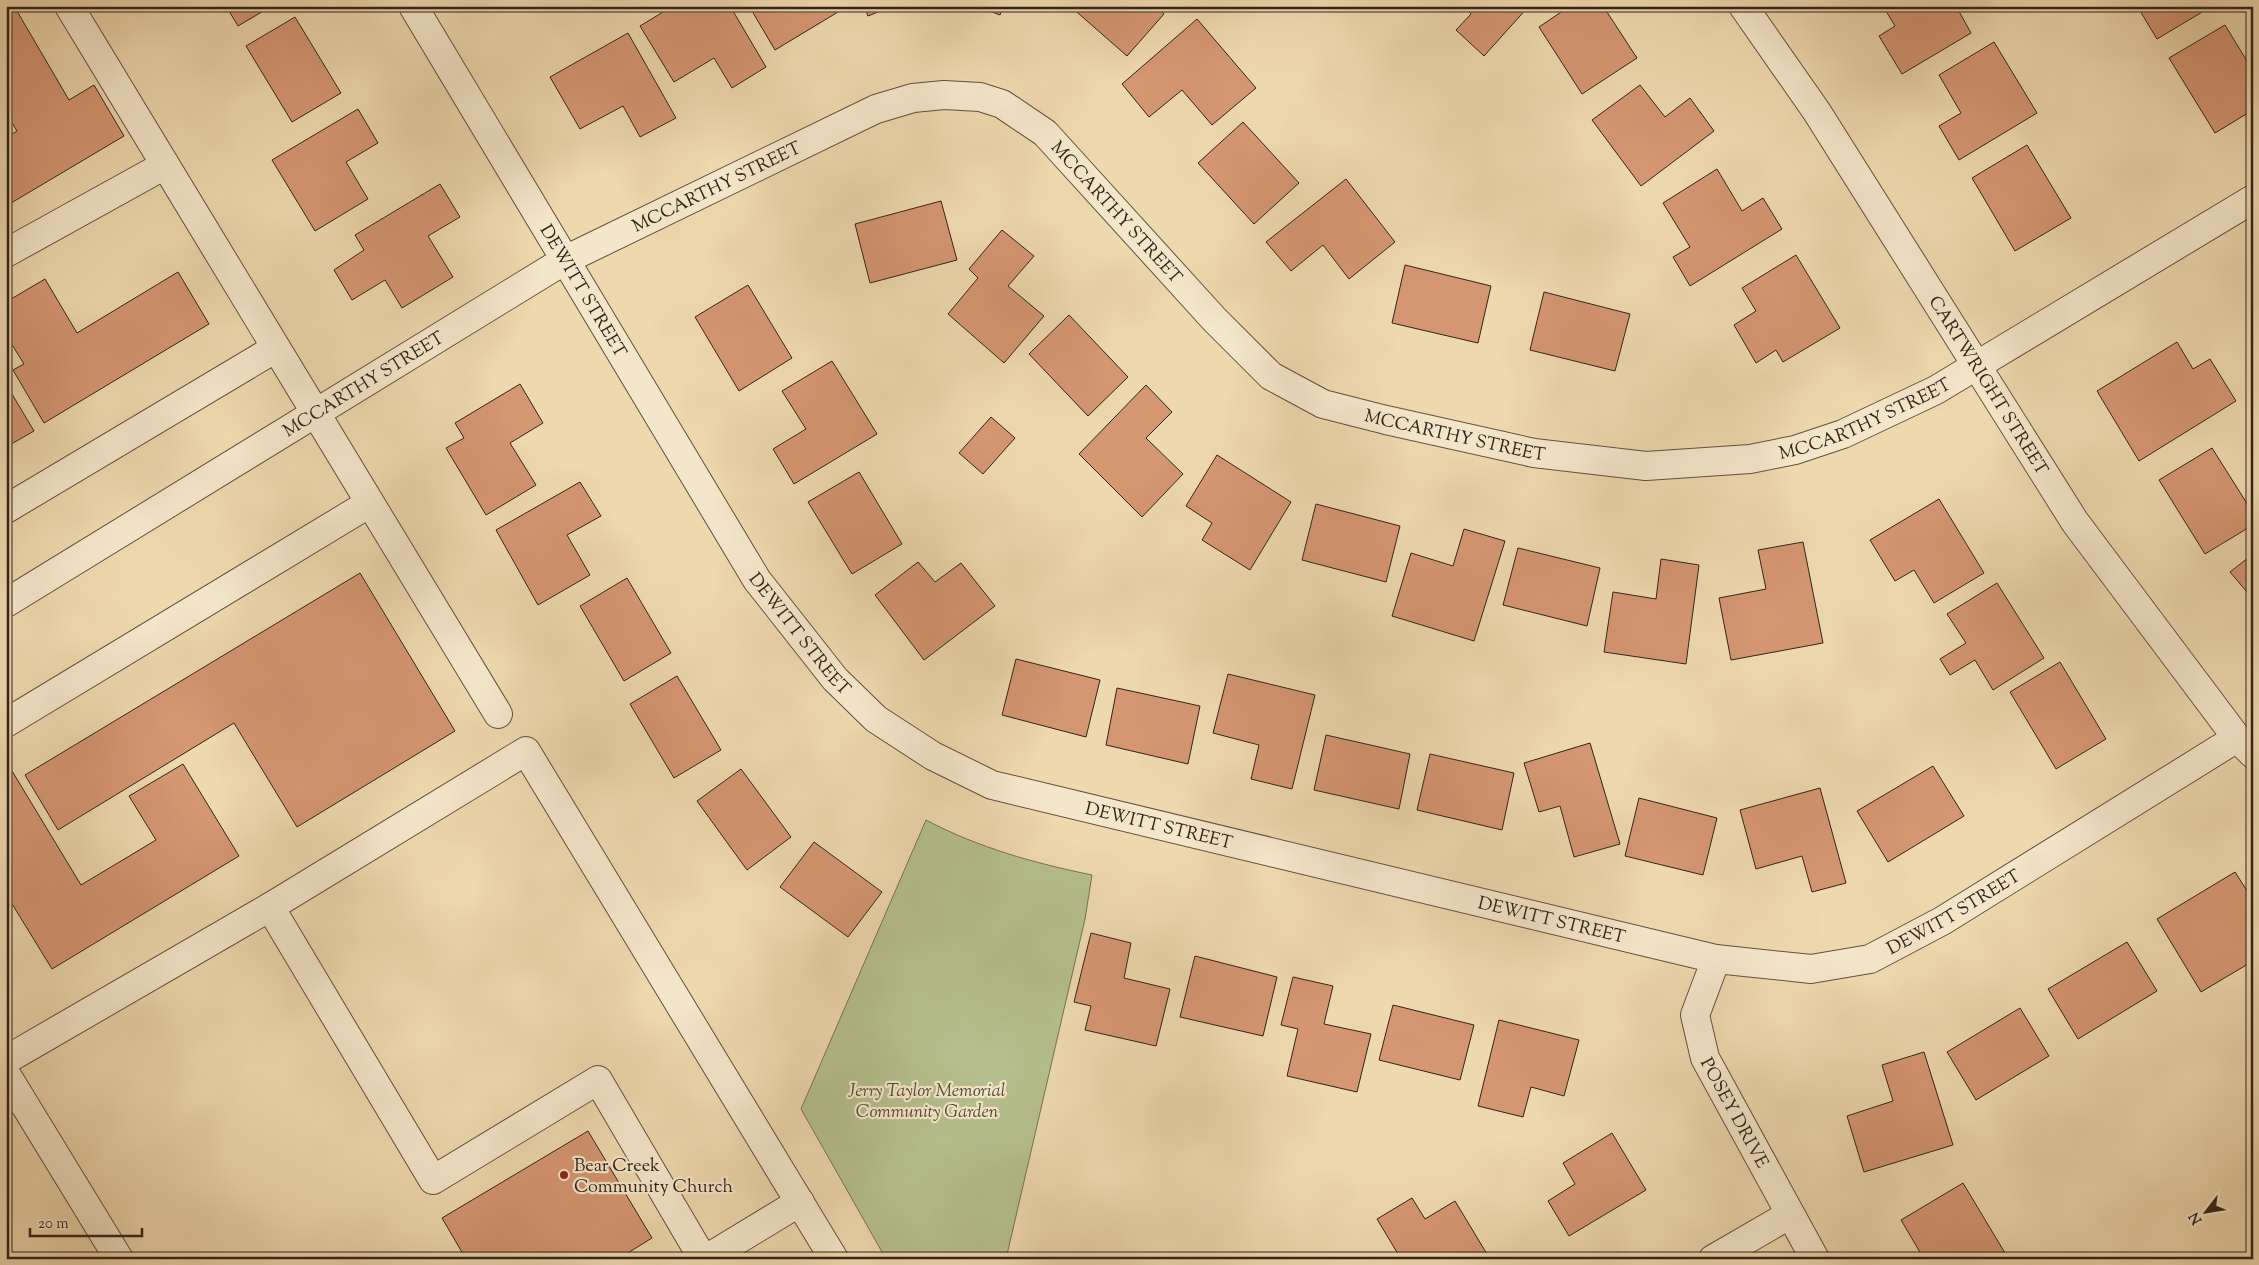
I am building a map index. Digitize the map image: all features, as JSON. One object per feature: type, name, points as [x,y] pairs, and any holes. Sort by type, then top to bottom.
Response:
[{"type":"street","points":[[69,6],[498,714]]},
{"type":"street","name":"DEWITT STREET","points":[[413,6],[757,580],[835,679],[876,719],[933,756],[992,785],[1716,958],[1811,969],[1870,958],[1942,921],[2245,746]]},
{"type":"street","name":"CARTWRIGHT STREET","points":[[1743,6],[1817,112],[2075,522],[2245,746]]},
{"type":"street","name":"MCCARTHY STREET","points":[[6,602],[565,260],[876,109],[921,97],[944,95],[980,97],[1002,104],[1045,133],[1214,319],[1271,376],[1323,404],[1534,453],[1646,466],[1750,459],[1795,450],[1843,434],[1936,390],[2253,199]]},
{"type":"street","points":[[6,253],[165,165]]},
{"type":"street","points":[[6,509],[276,348]]},
{"type":"street","points":[[6,724],[370,503]]},
{"type":"street","points":[[6,1060],[270,907],[526,751],[834,1259]]},
{"type":"street","points":[[270,907],[433,1180],[598,1080],[705,1259],[800,1202]]},
{"type":"street","name":"POSEY DRIVE","points":[[1716,958],[1695,1015],[1705,1058],[1789,1215],[1815,1259]]},
{"type":"street","points":[[6,1074],[110,1256]]},
{"type":"street","points":[[1713,1259],[1789,1215]]},
{"type":"green space","name":"Jerry Taylor Memorial Community Garden","points":[[926,820],[966,839],[1007,854],[1092,875],[1085,919],[1006,1259],[886,1259],[801,1109]]},
{"type":"building","points":[[6,6],[14,6],[69,100],[94,85],[124,136],[6,206],[6,138],[17,131],[6,113]]},
{"type":"building","points":[[226,6],[272,6],[238,26]]},
{"type":"building","points":[[673,6],[730,6],[766,67],[732,88],[714,58],[674,82],[640,26]]},
{"type":"building","points":[[749,6],[848,6],[775,50]]},
{"type":"building","points":[[864,6],[893,6],[868,16]]},
{"type":"building","points":[[976,6],[1003,6],[1000,15]]},
{"type":"building","points":[[1070,6],[1155,6],[1164,14],[1127,56]]},
{"type":"building","points":[[1463,6],[1529,6],[1484,56],[1456,30],[1471,14]]},
{"type":"building","points":[[1570,6],[1603,6],[1637,58],[1582,94],[1539,27]]},
{"type":"building","points":[[1883,6],[1956,6],[1971,33],[1902,74],[1879,36],[1895,26]]},
{"type":"building","points":[[2137,6],[2208,6],[2209,8],[2157,39]]},
{"type":"building","points":[[295,17],[341,93],[292,122],[246,46]]},
{"type":"building","points":[[1197,19],[1256,88],[1212,125],[1182,90],[1149,117],[1122,84]]},
{"type":"building","points":[[2225,25],[2253,71],[2253,110],[2215,133],[2169,58]]},
{"type":"building","points":[[628,33],[676,118],[640,137],[623,106],[580,129],[550,77]]},
{"type":"building","points":[[1994,42],[2037,113],[1959,160],[1939,126],[1961,113],[1939,75]]},
{"type":"building","points":[[1640,85],[1665,117],[1690,98],[1714,131],[1641,186],[1592,120]]},
{"type":"building","points":[[358,109],[378,143],[346,162],[368,199],[315,231],[272,160]]},
{"type":"building","points":[[1243,122],[1299,183],[1254,224],[1198,163]]},
{"type":"building","points":[[2027,145],[2071,218],[2015,251],[1972,178]]},
{"type":"building","points":[[1717,169],[1742,211],[1763,198],[1782,229],[1690,286],[1673,257],[1690,247],[1663,203]]},
{"type":"building","points":[[1346,179],[1395,242],[1349,279],[1323,245],[1291,271],[1266,242]]},
{"type":"building","points":[[440,184],[460,217],[428,236],[453,277],[402,308],[385,280],[352,300],[334,270],[364,250],[355,235]]},
{"type":"building","points":[[941,201],[957,260],[870,283],[855,224]]},
{"type":"building","points":[[1002,230],[1034,256],[1008,286],[1044,316],[1004,363],[948,314],[978,278],[969,269]]},
{"type":"building","points":[[1796,255],[1840,328],[1783,362],[1776,350],[1756,363],[1734,325],[1756,311],[1742,288]]},
{"type":"building","points":[[1405,265],[1491,286],[1478,343],[1392,323]]},
{"type":"building","points":[[178,272],[209,324],[44,423],[13,370],[24,364],[6,335],[6,302],[45,279],[77,333]]},
{"type":"building","points":[[748,285],[792,358],[739,391],[695,317]]},
{"type":"building","points":[[1544,292],[1630,314],[1615,371],[1530,350]]},
{"type":"building","points":[[1069,315],[1128,377],[1088,416],[1029,354]]},
{"type":"building","points":[[2177,342],[2193,369],[2210,359],[2236,401],[2139,461],[2097,391]]},
{"type":"building","points":[[832,361],[877,434],[794,484],[773,449],[806,429],[782,391]]},
{"type":"building","points":[[6,384],[34,431],[6,447]]},
{"type":"building","points":[[520,384],[543,423],[510,443],[536,485],[486,515],[446,448],[464,438],[455,423]]},
{"type":"building","points":[[1146,385],[1172,412],[1146,438],[1183,474],[1142,517],[1079,454]]},
{"type":"building","points":[[991,417],[1015,438],[983,474],[959,453]]},
{"type":"building","points":[[2212,448],[2253,513],[2253,525],[2205,554],[2159,480]]},
{"type":"building","points":[[1217,455],[1291,502],[1250,570],[1202,540],[1212,523],[1186,506]]},
{"type":"building","points":[[859,472],[902,544],[852,574],[808,502]]},
{"type":"building","points":[[580,482],[601,516],[567,535],[590,575],[538,605],[496,530]]},
{"type":"building","points":[[1939,499],[1984,573],[1934,603],[1914,570],[1895,581],[1870,540]]},
{"type":"building","points":[[1316,504],[1400,526],[1386,582],[1302,560]]},
{"type":"building","points":[[1464,529],[1505,541],[1474,641],[1392,616],[1411,553],[1453,566]]},
{"type":"building","points":[[1803,542],[1823,643],[1731,660],[1719,598],[1766,589],[1758,550]]},
{"type":"building","points":[[1518,548],[1600,568],[1587,626],[1503,605]]},
{"type":"building","points":[[2253,554],[2253,599],[2230,572]]},
{"type":"building","points":[[1661,559],[1699,565],[1686,664],[1604,652],[1613,592],[1656,599]]},
{"type":"building","points":[[918,562],[935,582],[961,563],[995,606],[924,660],[875,595]]},
{"type":"building","points":[[360,573],[455,731],[297,827],[234,723],[58,830],[25,775]]},
{"type":"building","points":[[627,578],[671,653],[624,681],[580,606]]},
{"type":"building","points":[[1997,583],[2044,658],[1993,690],[1975,660],[1950,675],[1940,659],[1966,643],[1947,614]]},
{"type":"building","points":[[1016,659],[1100,680],[1086,737],[1002,715]]},
{"type":"building","points":[[2060,662],[2106,739],[2056,769],[2010,692]]},
{"type":"building","points":[[1228,674],[1315,695],[1292,789],[1251,779],[1259,745],[1213,733]]},
{"type":"building","points":[[677,676],[721,750],[674,778],[630,704]]},
{"type":"building","points":[[1117,688],[1200,706],[1188,764],[1106,745]]},
{"type":"building","points":[[1326,735],[1410,754],[1399,809],[1314,790]]},
{"type":"building","points":[[1590,743],[1620,844],[1574,857],[1560,806],[1539,812],[1524,763]]},
{"type":"building","points":[[1430,754],[1514,773],[1502,830],[1417,810]]},
{"type":"building","points":[[6,761],[81,885],[156,840],[129,796],[183,764],[239,856],[52,969],[6,894]]},
{"type":"building","points":[[1933,766],[1964,816],[1888,862],[1857,811]]},
{"type":"building","points":[[741,769],[791,837],[747,870],[697,801]]},
{"type":"building","points":[[1820,788],[1846,883],[1812,892],[1802,856],[1756,869],[1740,810]]},
{"type":"building","points":[[1639,798],[1717,818],[1703,875],[1625,856]]},
{"type":"building","points":[[814,842],[882,892],[848,937],[780,887]]},
{"type":"building","points":[[2235,872],[2253,900],[2253,961],[2201,992],[2157,919]]},
{"type":"building","points":[[1091,933],[1131,943],[1124,978],[1170,989],[1156,1046],[1085,1030],[1091,1006],[1074,1002]]},
{"type":"building","points":[[2127,942],[2157,991],[2078,1039],[2048,989]]},
{"type":"building","points":[[1195,956],[1277,977],[1263,1036],[1180,1017]]},
{"type":"building","points":[[1293,977],[1333,986],[1324,1024],[1371,1034],[1357,1092],[1287,1076],[1298,1029],[1281,1025]]},
{"type":"building","points":[[1393,1005],[1474,1025],[1460,1080],[1379,1060]]},
{"type":"building","points":[[2020,1008],[2049,1056],[1976,1100],[1947,1052]]},
{"type":"building","points":[[1499,1020],[1579,1040],[1564,1096],[1531,1087],[1523,1117],[1478,1106]]},
{"type":"building","points":[[1924,1052],[1953,1145],[1864,1172],[1847,1116],[1893,1101],[1882,1065]]},
{"type":"building","name":"Bear Creek Community Church","points":[[588,1131],[652,1238],[618,1259],[466,1259],[442,1218]]},
{"type":"building","points":[[1612,1133],[1646,1190],[1569,1236],[1548,1201],[1575,1184],[1563,1163]]},
{"type":"building","points":[[1963,1183],[2005,1253],[1996,1259],[1924,1259],[1901,1220]]},
{"type":"building","points":[[1412,1198],[1425,1219],[1455,1201],[1490,1259],[1401,1259],[1377,1219]]},
{"type":"place","name":"Bear Creek Community Church","points":[[564,1175]]}]
